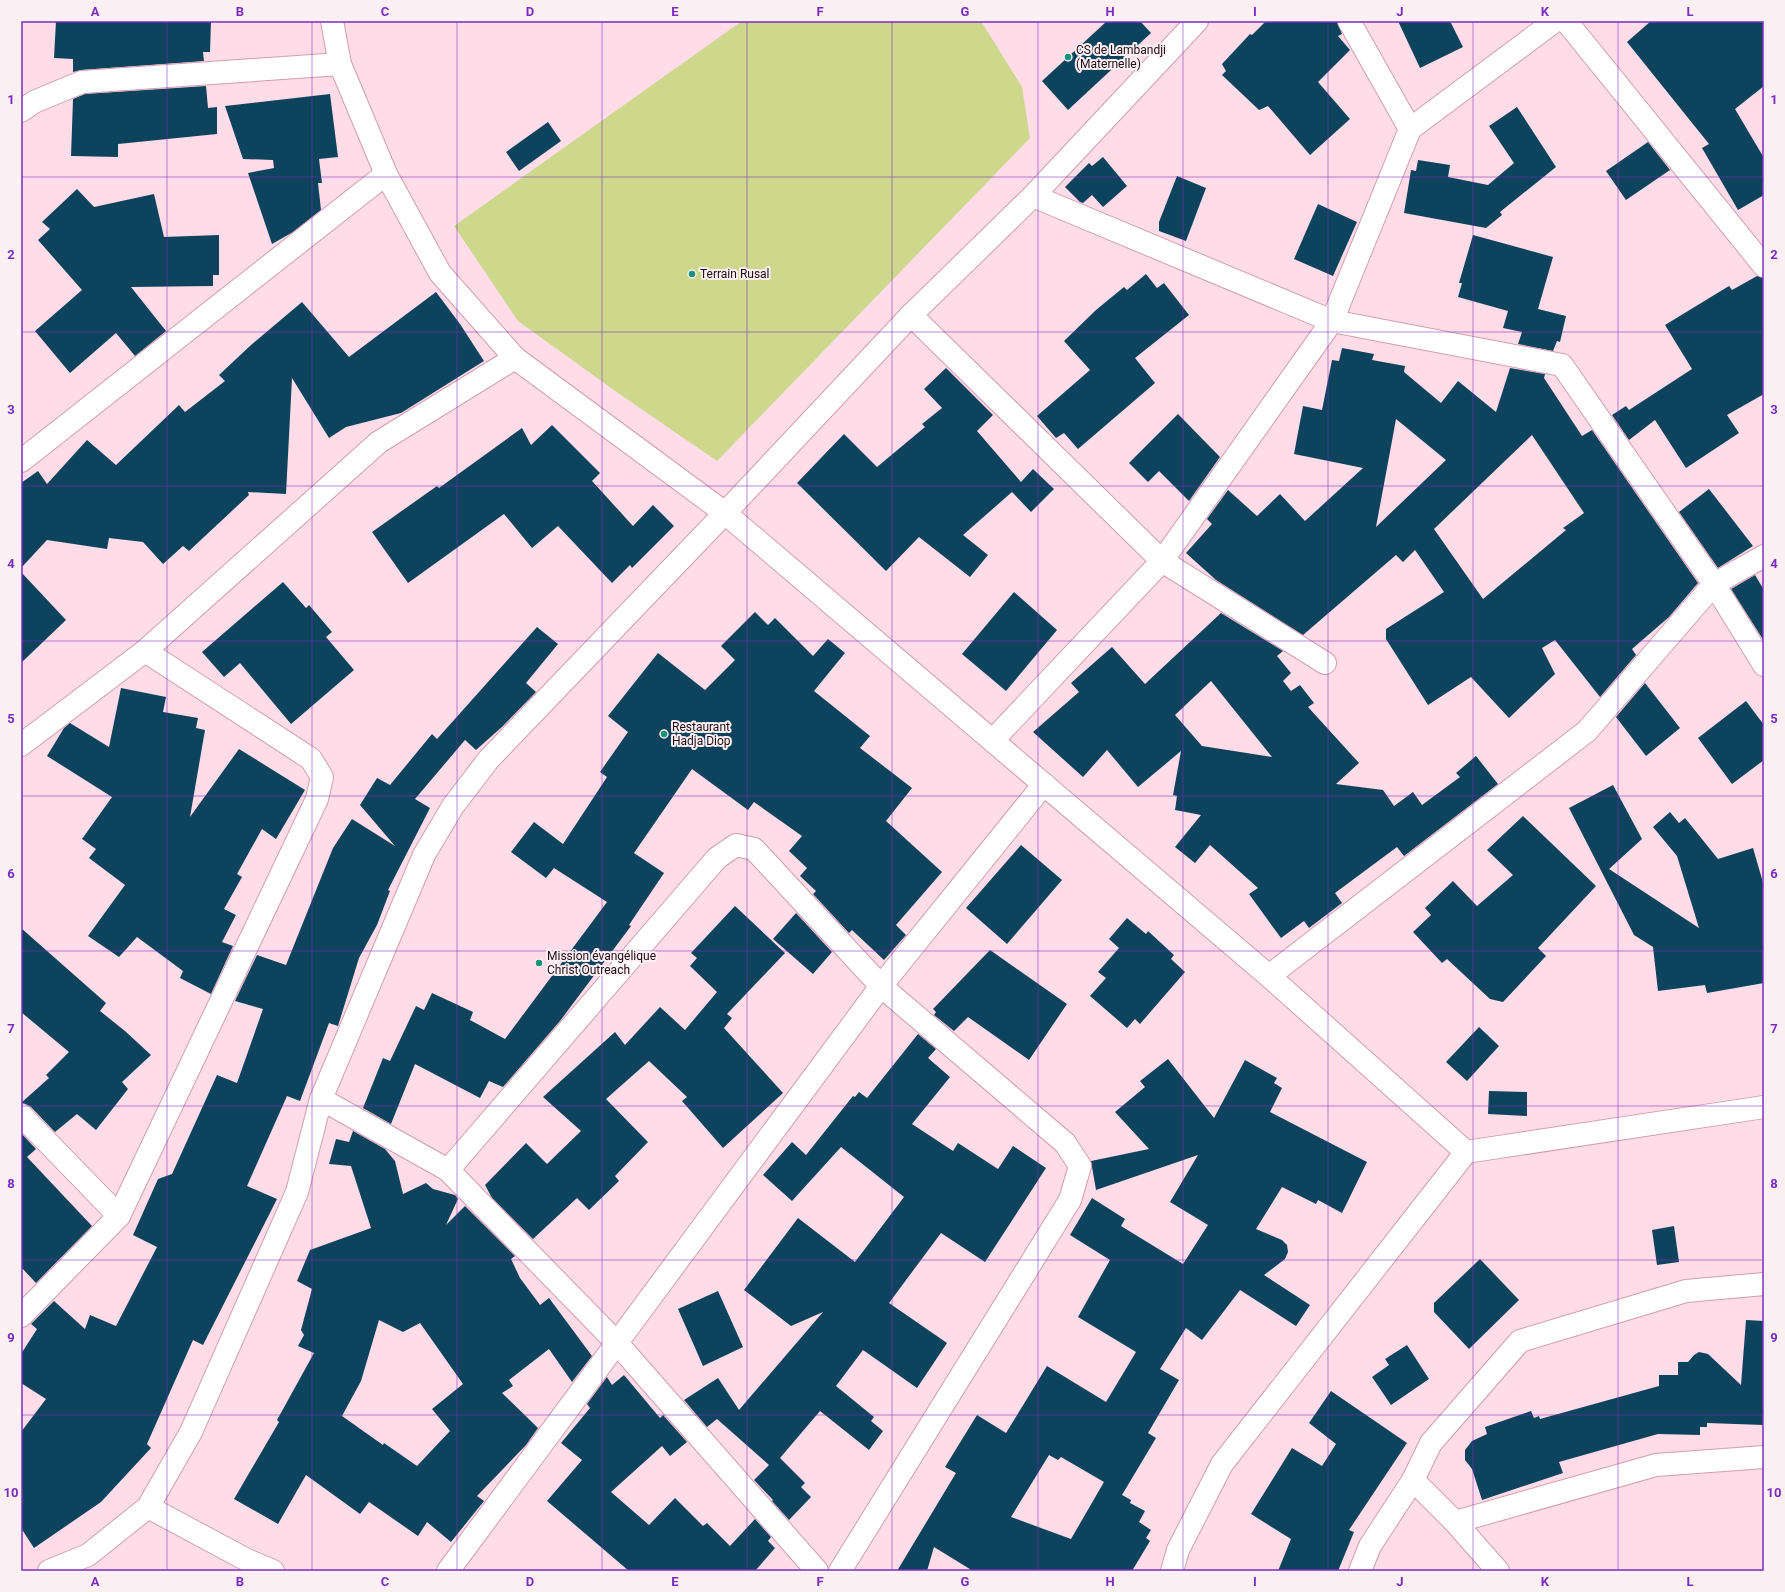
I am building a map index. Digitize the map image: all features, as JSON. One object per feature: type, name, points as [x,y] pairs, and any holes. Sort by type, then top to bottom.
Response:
[{"type":"street","points":[[332,21],[340,64],[386,174],[440,273],[515,358],[725,513],[1269,976],[1466,1152]]},
{"type":"street","points":[[49,1571],[88,1555],[148,1507],[191,1432],[297,1192],[321,1099],[424,855],[453,806],[489,759],[725,513],[911,315],[1033,196],[1197,21]]},
{"type":"street","points":[[1349,21],[1410,129]]},
{"type":"street","points":[[992,740],[1162,561],[1332,321],[1410,129],[1555,21]]},
{"type":"street","points":[[1566,21],[1764,266]]},
{"type":"street","points":[[21,111],[34,102],[82,82],[340,64]]},
{"type":"street","points":[[21,461],[386,174]]},
{"type":"street","points":[[1033,196],[1332,321],[1562,365],[1714,584],[1764,665]]},
{"type":"street","points":[[911,315],[1162,561],[1325,663]]},
{"type":"street","points":[[21,745],[145,651],[379,442],[515,358]]},
{"type":"street","points":[[1269,976],[1587,731],[1714,584],[1764,556]]},
{"type":"street","points":[[21,1316],[119,1216],[317,799],[322,777],[311,759],[145,651]]},
{"type":"street","points":[[448,1571],[616,1342],[881,986],[1044,784]]},
{"type":"street","points":[[448,1170],[717,858],[736,845],[754,849],[881,986],[1064,1143],[1080,1166],[1070,1200],[840,1571]]},
{"type":"street","points":[[321,1099],[448,1170],[616,1342],[817,1571]]},
{"type":"street","points":[[1172,1571],[1178,1550],[1222,1464],[1466,1152],[1764,1107]]},
{"type":"street","points":[[21,1114],[119,1216]]},
{"type":"street","points":[[1360,1571],[1370,1546],[1413,1480],[1432,1443],[1520,1340],[1686,1291],[1764,1284]]},
{"type":"street","points":[[1455,1522],[1656,1465],[1764,1457]]},
{"type":"street","points":[[1413,1480],[1455,1522],[1498,1571]]},
{"type":"street","points":[[148,1507],[246,1565],[273,1571]]},
{"type":"green space","name":"Terrain Rusal","points":[[742,21],[981,21],[1022,87],[1030,138],[717,461],[618,393],[518,321],[454,226]]},
{"type":"building","points":[[56,21],[211,21],[210,52],[203,52],[204,61],[81,70],[73,72],[73,59],[54,58]]},
{"type":"building","points":[[1107,21],[1140,21],[1151,33],[1068,110],[1042,81]]},
{"type":"building","points":[[1266,21],[1337,21],[1342,34],[1338,36],[1350,50],[1318,82],[1350,119],[1310,155],[1268,106],[1259,110],[1222,75],[1226,71],[1222,64],[1250,34],[1252,35]]},
{"type":"building","points":[[1398,21],[1450,21],[1463,47],[1420,68]]},
{"type":"building","points":[[1651,21],[1764,21],[1764,86],[1735,109],[1764,158],[1764,195],[1738,210],[1702,148],[1709,144],[1627,42]]},
{"type":"building","points":[[206,86],[208,108],[217,107],[217,134],[118,144],[118,157],[71,156],[73,99],[85,94]]},
{"type":"building","points":[[330,94],[338,157],[319,159],[322,183],[318,183],[321,210],[293,232],[272,244],[248,173],[274,168],[273,160],[243,159],[225,106]]},
{"type":"building","points":[[1517,107],[1556,167],[1500,212],[1502,215],[1486,228],[1404,213],[1411,170],[1416,171],[1418,160],[1450,165],[1448,177],[1488,185],[1514,163],[1489,126]]},
{"type":"building","points":[[548,122],[561,141],[519,171],[506,152]]},
{"type":"building","points":[[1648,142],[1670,170],[1626,200],[1606,171]]},
{"type":"building","points":[[1103,157],[1127,186],[1103,207],[1092,195],[1083,203],[1080,202],[1065,187],[1089,163],[1092,166]]},
{"type":"building","points":[[1177,176],[1206,188],[1186,241],[1159,231],[1159,222]]},
{"type":"building","points":[[77,189],[94,207],[154,194],[164,237],[219,235],[219,275],[213,275],[213,286],[131,287],[166,331],[135,356],[116,333],[70,373],[35,331],[82,290],[38,240],[50,229],[42,222]]},
{"type":"building","points":[[1318,204],[1357,222],[1333,276],[1294,259]]},
{"type":"building","points":[[1473,235],[1553,257],[1538,309],[1566,316],[1560,342],[1557,341],[1553,351],[1518,344],[1522,332],[1503,328],[1508,311],[1458,297],[1462,283],[1459,283]]},
{"type":"building","points":[[1146,274],[1157,288],[1164,283],[1189,315],[1135,358],[1155,383],[1078,449],[1064,433],[1056,438],[1037,416],[1090,370],[1064,341],[1096,310],[1124,287],[1127,290]]},
{"type":"building","points":[[1757,276],[1764,278],[1764,394],[1727,415],[1739,433],[1686,468],[1655,420],[1629,440],[1612,415],[1626,406],[1629,410],[1692,369],[1665,325],[1729,286],[1732,290]]},
{"type":"building","points":[[436,292],[460,324],[484,361],[401,413],[346,427],[329,438],[292,378],[286,494],[248,492],[249,495],[189,551],[183,546],[163,564],[143,542],[109,538],[107,549],[47,540],[21,568],[21,483],[38,471],[47,484],[87,440],[116,465],[179,405],[185,412],[225,381],[219,375],[251,345],[302,302],[349,357]]},
{"type":"building","points":[[1342,348],[1374,354],[1372,360],[1405,366],[1404,372],[1441,403],[1458,381],[1496,412],[1510,368],[1545,374],[1544,378],[1582,436],[1592,430],[1698,583],[1669,617],[1632,649],[1636,655],[1600,697],[1555,640],[1542,648],[1555,674],[1509,718],[1471,677],[1428,705],[1386,639],[1386,629],[1444,592],[1415,550],[1403,562],[1396,555],[1303,635],[1216,580],[1186,553],[1212,524],[1207,519],[1228,490],[1257,516],[1280,494],[1305,521],[1363,468],[1294,454],[1303,406],[1322,410],[1332,360],[1339,361]],"holes":[[[1396,419],[1446,460],[1376,527],[1392,441]],[[1532,435],[1584,513],[1563,528],[1566,530],[1483,599],[1434,529]]]},
{"type":"building","points":[[946,368],[993,415],[977,431],[1021,482],[1033,469],[1054,489],[1031,512],[1012,492],[963,535],[988,555],[970,577],[919,537],[886,571],[797,483],[844,434],[877,467],[925,427],[922,424],[942,408],[924,389]]},
{"type":"building","points":[[1178,414],[1220,457],[1189,501],[1159,471],[1148,482],[1129,463]]},
{"type":"building","points":[[552,425],[600,473],[592,481],[633,526],[653,505],[674,526],[632,568],[630,565],[612,583],[558,526],[532,548],[504,514],[408,583],[372,532],[437,486],[439,488],[522,428],[531,445]]},
{"type":"building","points":[[1709,489],[1753,546],[1718,568],[1679,512]]},
{"type":"building","points":[[21,572],[66,620],[21,663]]},
{"type":"building","points":[[1755,575],[1764,590],[1764,641],[1731,589]]},
{"type":"building","points":[[283,582],[306,608],[309,605],[332,632],[326,637],[354,670],[291,724],[240,663],[224,677],[202,652]]},
{"type":"building","points":[[1014,592],[1057,630],[1006,691],[962,654]]},
{"type":"building","points":[[755,612],[768,625],[775,618],[813,656],[828,639],[845,653],[814,691],[870,736],[860,748],[912,788],[886,821],[942,872],[896,925],[906,935],[884,960],[852,930],[849,933],[813,894],[816,891],[800,876],[807,868],[789,851],[802,836],[754,802],[748,810],[692,769],[634,853],[664,873],[629,925],[631,926],[560,1021],[503,1087],[489,1081],[480,1098],[415,1064],[391,1124],[363,1108],[383,1058],[390,1061],[416,1006],[424,1010],[432,993],[473,1012],[470,1020],[505,1039],[607,902],[554,868],[546,878],[511,852],[534,822],[563,844],[607,777],[600,772],[628,732],[608,716],[658,653],[705,690],[735,660],[721,646]]},
{"type":"building","points":[[1221,613],[1283,651],[1277,656],[1291,673],[1283,681],[1291,691],[1300,685],[1314,703],[1308,707],[1359,763],[1336,784],[1383,790],[1394,806],[1413,792],[1422,805],[1460,777],[1456,773],[1476,756],[1498,784],[1404,856],[1397,847],[1335,893],[1342,903],[1309,928],[1304,921],[1281,938],[1249,894],[1258,888],[1210,845],[1195,863],[1175,847],[1201,815],[1175,810],[1177,796],[1173,795],[1181,751],[1138,787],[1107,750],[1083,777],[1033,732],[1079,692],[1071,683],[1112,647],[1145,684]],"holes":[[[1211,681],[1272,757],[1202,746],[1175,715]]]},
{"type":"building","points":[[537,627],[558,644],[526,683],[536,692],[503,726],[476,750],[465,740],[415,799],[430,808],[388,890],[390,891],[377,925],[359,958],[338,1026],[329,1023],[300,1101],[287,1096],[247,1186],[277,1199],[203,1345],[193,1340],[147,1444],[151,1448],[101,1502],[34,1548],[21,1528],[21,1432],[46,1399],[21,1383],[21,1354],[37,1329],[31,1324],[54,1301],[85,1329],[90,1315],[116,1326],[157,1247],[133,1235],[158,1179],[172,1174],[217,1075],[237,1083],[263,1009],[235,1001],[257,955],[286,965],[333,848],[352,819],[395,846],[360,805],[377,778],[390,785],[432,734],[437,739]]},
{"type":"building","points":[[1645,683],[1680,728],[1646,756],[1616,717]]},
{"type":"building","points":[[121,688],[166,697],[163,712],[198,718],[196,728],[205,730],[190,817],[239,749],[305,790],[276,839],[262,829],[237,874],[242,877],[224,909],[236,915],[222,942],[233,946],[211,994],[180,978],[183,971],[137,937],[119,957],[88,936],[125,885],[89,858],[96,849],[82,839],[112,797],[47,756],[64,728],[70,723],[109,747]]},
{"type":"building","points":[[1746,701],[1764,725],[1764,760],[1732,784],[1698,738]]},
{"type":"building","points":[[1613,785],[1642,839],[1609,869],[1699,928],[1677,856],[1653,827],[1670,812],[1679,823],[1685,818],[1718,859],[1753,848],[1764,886],[1764,983],[1707,993],[1705,985],[1658,991],[1653,947],[1634,935],[1569,808]]},
{"type":"building","points":[[1523,816],[1596,886],[1538,948],[1546,956],[1503,1002],[1490,999],[1447,959],[1442,963],[1413,932],[1431,915],[1425,908],[1453,881],[1477,906],[1513,875],[1487,850]]},
{"type":"building","points":[[1021,845],[1062,880],[1007,944],[966,908]]},
{"type":"building","points":[[735,906],[785,953],[727,1014],[732,1018],[724,1028],[783,1093],[723,1148],[682,1101],[687,1097],[649,1061],[606,1099],[648,1142],[615,1176],[619,1181],[589,1210],[577,1198],[533,1239],[492,1198],[485,1185],[526,1143],[547,1164],[581,1131],[543,1097],[615,1032],[625,1045],[660,1007],[685,1030],[717,992],[690,966],[697,958],[691,953]]},
{"type":"building","points":[[796,913],[832,952],[813,974],[773,939]]},
{"type":"building","points":[[1127,918],[1146,934],[1148,931],[1174,955],[1171,959],[1185,972],[1140,1024],[1135,1019],[1127,1028],[1090,996],[1106,978],[1098,972],[1119,948],[1109,939]]},
{"type":"building","points":[[21,928],[106,1003],[100,1011],[151,1055],[122,1082],[128,1089],[96,1130],[77,1114],[55,1132],[30,1106],[21,1103],[49,1078],[46,1075],[69,1052],[21,1012]]},
{"type":"building","points":[[990,950],[1067,1004],[1029,1060],[968,1017],[954,1031],[934,1015],[936,1012],[933,1009]]},
{"type":"building","points":[[1479,1027],[1499,1046],[1467,1081],[1446,1062]]},
{"type":"building","points":[[918,1034],[936,1049],[928,1058],[950,1077],[912,1124],[953,1151],[958,1143],[998,1169],[1013,1146],[1046,1168],[985,1262],[941,1233],[889,1303],[947,1343],[917,1388],[863,1350],[836,1386],[874,1417],[871,1421],[883,1431],[869,1450],[820,1411],[780,1458],[805,1483],[801,1487],[811,1497],[789,1520],[754,1480],[769,1465],[717,1419],[707,1427],[684,1400],[718,1378],[739,1410],[823,1312],[791,1326],[744,1290],[798,1218],[855,1262],[904,1197],[841,1147],[792,1201],[763,1175],[792,1142],[806,1155],[853,1096],[855,1097],[859,1092],[867,1098]]},
{"type":"building","points":[[1168,1059],[1214,1118],[1245,1060],[1277,1078],[1274,1083],[1282,1088],[1270,1112],[1367,1162],[1342,1213],[1318,1200],[1316,1204],[1282,1187],[1256,1229],[1282,1240],[1287,1245],[1288,1252],[1285,1259],[1264,1275],[1310,1305],[1296,1326],[1240,1290],[1202,1340],[1186,1328],[1160,1369],[1179,1380],[1148,1433],[1156,1438],[1122,1495],[1131,1500],[1130,1503],[1145,1511],[1139,1522],[1151,1530],[1146,1538],[1150,1541],[1132,1571],[973,1571],[934,1547],[927,1571],[897,1571],[956,1473],[945,1467],[977,1415],[1006,1433],[1047,1366],[1106,1402],[1136,1352],[1078,1317],[1110,1260],[1070,1235],[1092,1198],[1125,1219],[1121,1226],[1183,1264],[1208,1225],[1170,1202],[1198,1155],[1096,1190],[1091,1161],[1149,1149],[1115,1112],[1145,1087],[1140,1081]],"holes":[[[1049,1455],[1058,1460],[1061,1457],[1104,1482],[1071,1539],[1011,1517]]]},
{"type":"building","points":[[1489,1091],[1527,1092],[1527,1116],[1488,1114]]},
{"type":"building","points":[[353,1131],[385,1149],[395,1161],[403,1194],[426,1183],[433,1189],[455,1195],[458,1199],[446,1225],[465,1206],[515,1256],[511,1259],[520,1278],[540,1305],[549,1298],[592,1356],[572,1382],[549,1349],[509,1380],[513,1386],[502,1393],[538,1428],[526,1445],[477,1496],[484,1501],[451,1542],[427,1522],[418,1536],[369,1502],[360,1514],[306,1475],[278,1524],[234,1499],[279,1422],[277,1420],[314,1353],[298,1346],[304,1335],[301,1330],[312,1289],[297,1281],[310,1250],[371,1228],[351,1166],[329,1164],[336,1139],[349,1142]],"holes":[[[379,1320],[403,1332],[420,1323],[463,1384],[432,1409],[450,1431],[417,1466],[384,1443],[383,1445],[342,1416],[361,1381]]]},
{"type":"building","points":[[21,1133],[36,1149],[27,1157],[92,1226],[36,1283],[21,1267]]},
{"type":"building","points":[[1674,1226],[1679,1262],[1657,1265],[1652,1230]]},
{"type":"building","points":[[1480,1259],[1519,1300],[1469,1349],[1434,1312],[1434,1303]]},
{"type":"building","points":[[718,1291],[743,1347],[703,1366],[678,1309]]},
{"type":"building","points":[[1746,1320],[1764,1321],[1764,1425],[1707,1423],[1707,1427],[1700,1427],[1700,1435],[1658,1434],[1559,1462],[1563,1473],[1482,1500],[1472,1469],[1465,1460],[1465,1450],[1472,1441],[1487,1434],[1485,1427],[1531,1411],[1534,1418],[1539,1416],[1540,1419],[1659,1386],[1659,1375],[1678,1375],[1678,1362],[1688,1362],[1699,1352],[1708,1354],[1741,1385]]},
{"type":"building","points":[[1407,1345],[1429,1379],[1391,1405],[1372,1377],[1389,1365],[1385,1359]]},
{"type":"building","points":[[624,1375],[660,1418],[663,1415],[687,1442],[670,1456],[662,1446],[611,1492],[649,1525],[675,1498],[703,1526],[707,1523],[730,1546],[755,1519],[771,1537],[768,1541],[775,1548],[755,1571],[629,1571],[547,1501],[582,1460],[561,1443],[590,1408],[587,1404],[607,1377],[612,1385]]},
{"type":"building","points":[[1331,1391],[1407,1443],[1349,1530],[1354,1532],[1338,1571],[1278,1571],[1291,1539],[1251,1514],[1292,1448],[1322,1466],[1336,1444],[1309,1423]]},
{"type":"place","name":"CS de Lambandji (Maternelle)","points":[[1068,57]]},
{"type":"place","name":"Terrain Rusal","points":[[692,274]]},
{"type":"place","name":"Restaurant Hadja Diop","points":[[664,734]]},
{"type":"place","name":"Mission évangélique Christ Outreach","points":[[539,963]]}]
